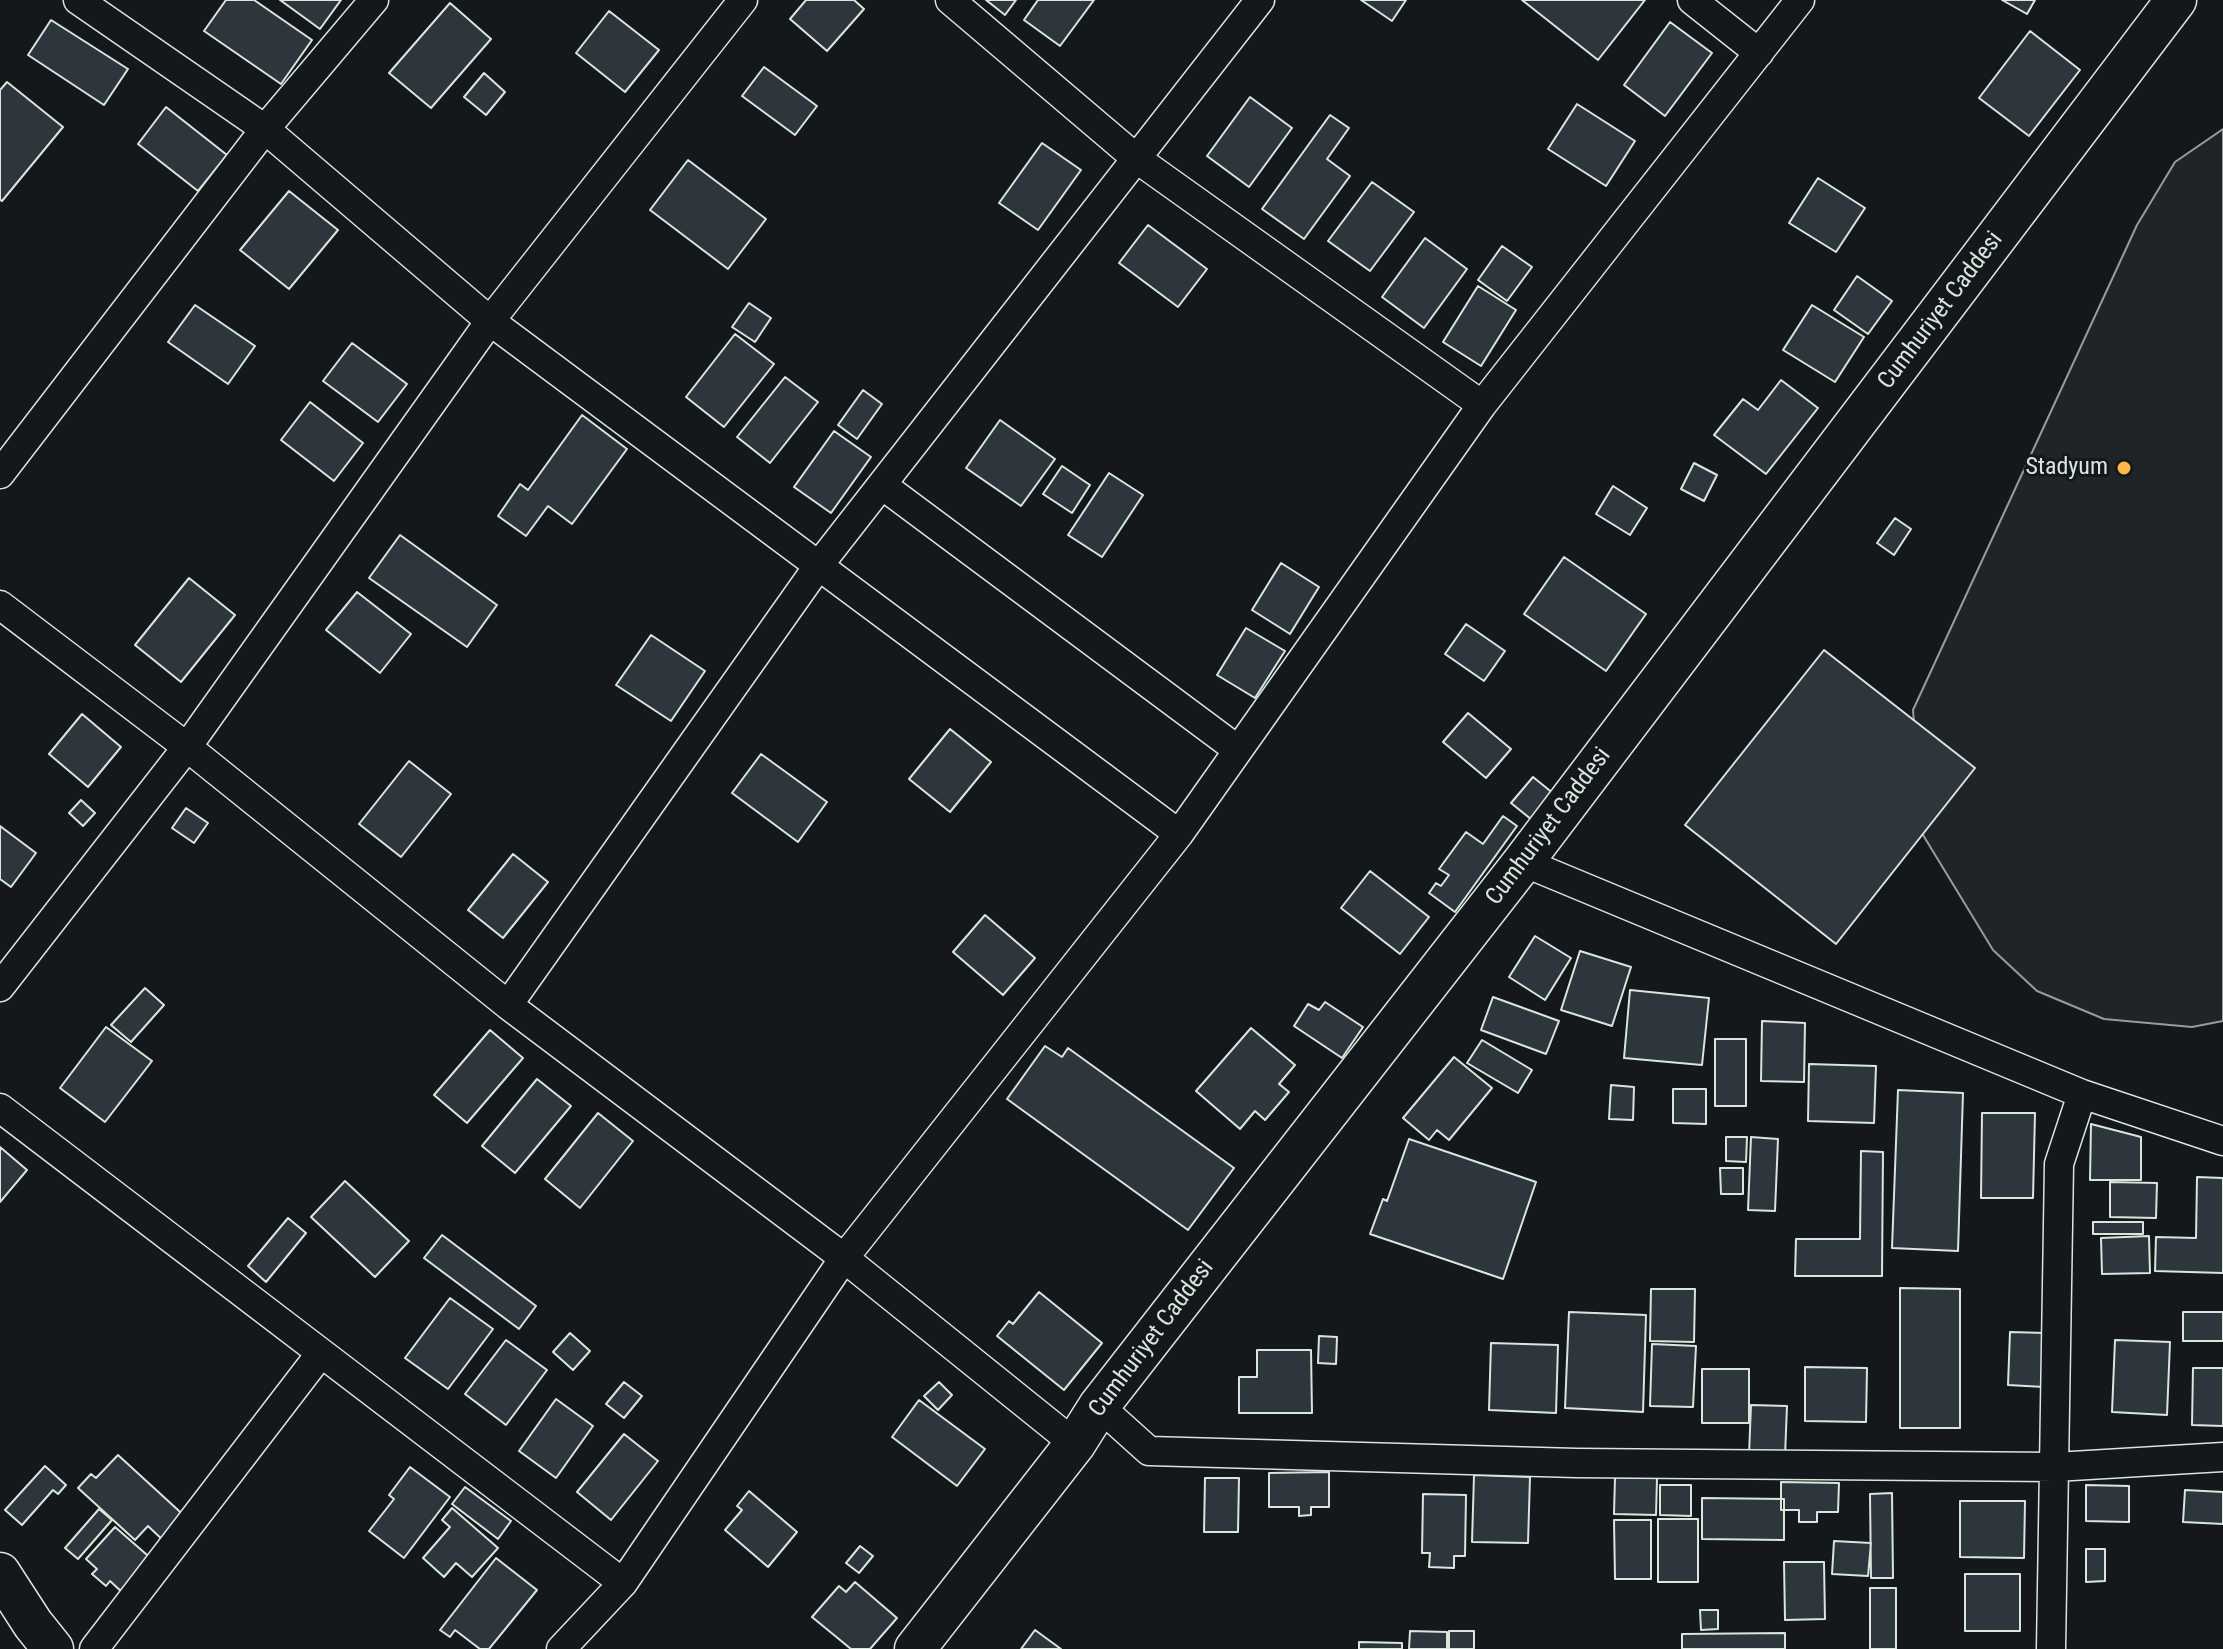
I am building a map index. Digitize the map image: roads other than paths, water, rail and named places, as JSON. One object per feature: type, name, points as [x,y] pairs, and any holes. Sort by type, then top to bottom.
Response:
[{"type":"main road","name":"Cumhuriyet Caddesi","points":[[915,1649],[1075,1444],[1099,1406],[1523,862],[2176,0]]},
{"type":"main road","points":[[0,1573],[53,1649]]},
{"type":"street","points":[[78,0],[265,129],[490,321],[1179,834]]},
{"type":"street","points":[[0,474],[265,129],[374,0]]},
{"type":"street","points":[[0,987],[187,747],[490,321],[743,0]]},
{"type":"street","points":[[950,0],[1137,159],[1482,405]]},
{"type":"street","points":[[508,1005],[819,565],[1260,0]]},
{"type":"street","points":[[1692,0],[1759,53]]},
{"type":"street","points":[[561,1649],[623,1583],[844,1258],[1179,834],[1482,405],[1800,0]]},
{"type":"street","points":[[882,485],[1238,750]]},
{"type":"street","points":[[0,605],[187,747],[508,1005],[844,1258],[1075,1444]]},
{"type":"street","points":[[1523,862],[2082,1094],[2223,1141]]},
{"type":"street","points":[[2051,1649],[2059,1164],[2082,1094]]},
{"type":"street","points":[[0,1108],[623,1583]]},
{"type":"street","points":[[94,1649],[321,1353]]},
{"type":"street","points":[[1099,1406],[1149,1451],[1576,1463],[2055,1467],[2223,1457]]},
{"type":"place","name":"Stadyum","points":[[2124,468]]}]
